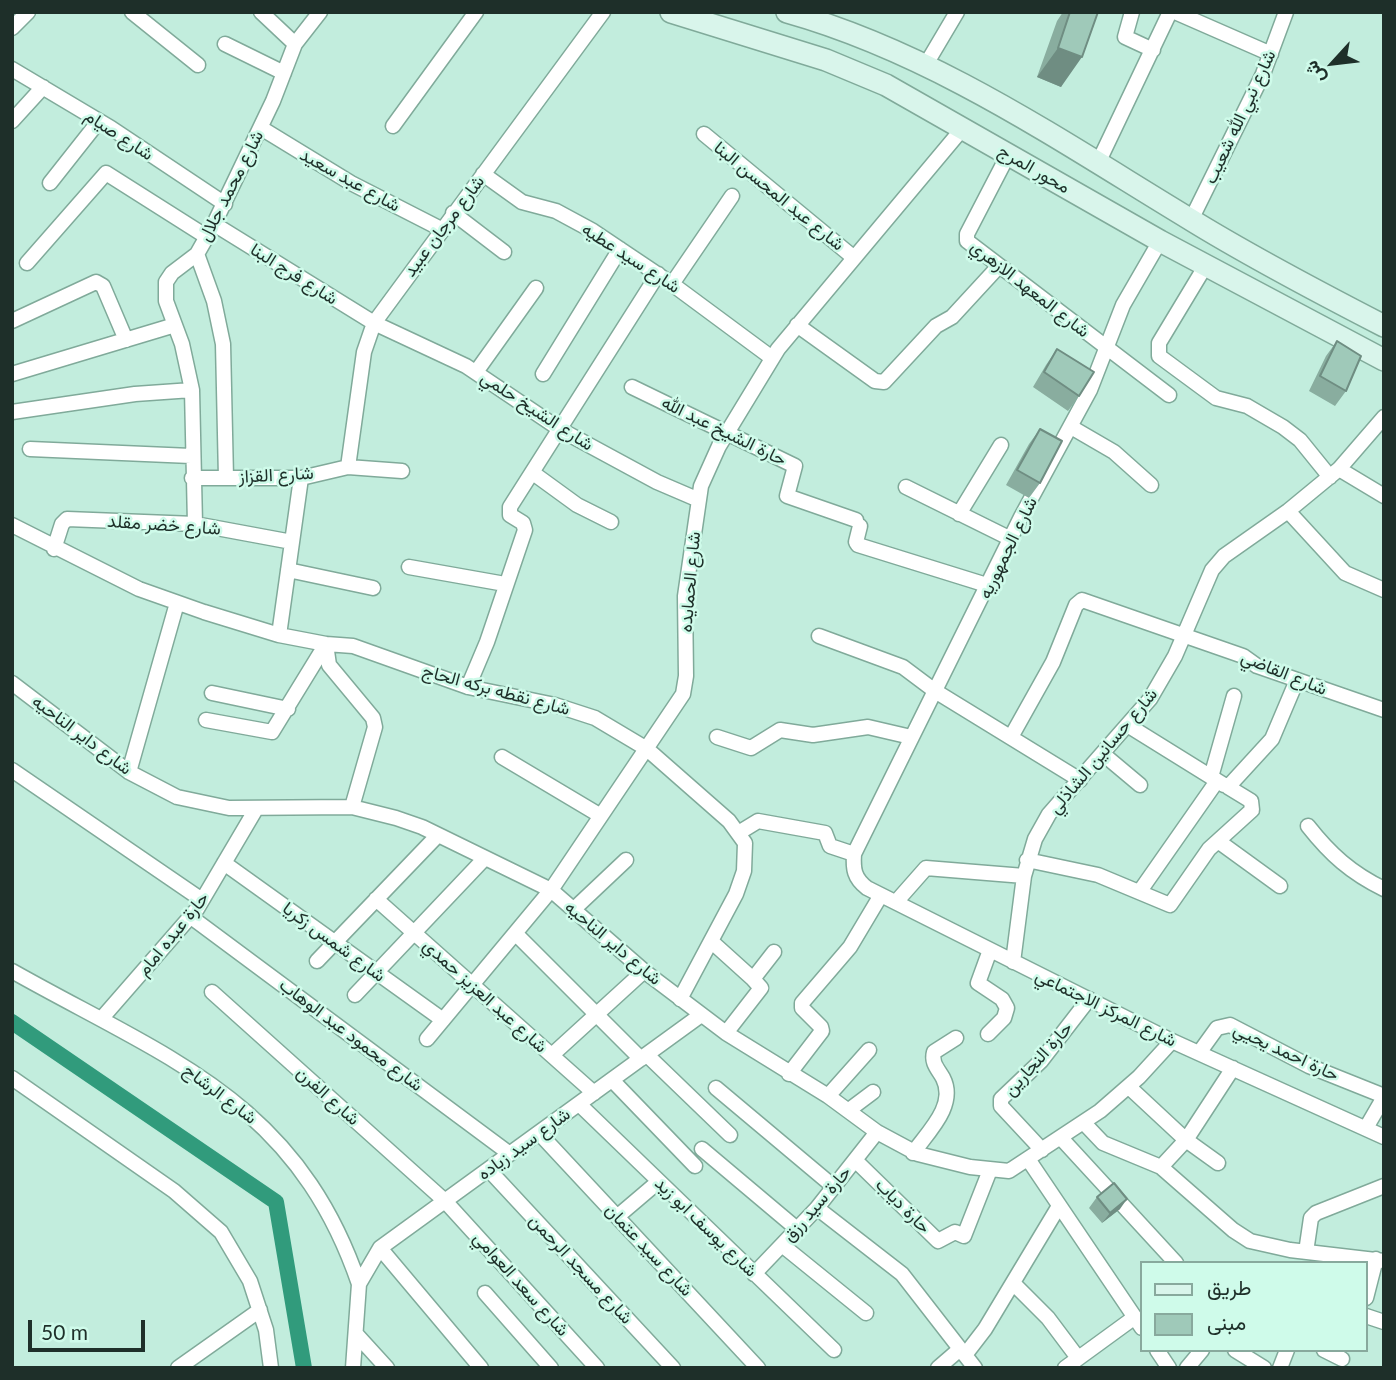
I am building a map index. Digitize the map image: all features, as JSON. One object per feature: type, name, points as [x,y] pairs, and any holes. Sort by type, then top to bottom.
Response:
[{"type":"main road","name":"محور المرج","points":[[671,12],[793,48],[860,73],[963,128],[1160,241],[1384,360]]},
{"type":"main road","points":[[786,12],[874,42],[1013,111],[1191,220],[1384,326]]},
{"type":"main road","points":[[860,73],[874,42]]},
{"type":"street","points":[[12,28],[28,12]]},
{"type":"street","points":[[132,12],[198,65]]},
{"type":"street","points":[[261,12],[295,44]]},
{"type":"street","name":"شارع محمد جلال","points":[[195,524],[191,456],[192,390],[166,301],[166,282],[172,273],[197,254],[225,204],[261,128],[295,44],[320,12]]},
{"type":"street","points":[[393,126],[476,12]]},
{"type":"street","name":"شارع مرجان عبيد","points":[[348,467],[363,352],[374,323],[603,12]]},
{"type":"street","points":[[925,66],[957,12]]},
{"type":"street","points":[[1132,12],[1124,35],[1153,50]]},
{"type":"street","points":[[1098,163],[1172,12],[1198,17],[1271,54]]},
{"type":"street","name":"شارع نبي الله شعيب","points":[[1191,220],[1271,54],[1286,12]]},
{"type":"street","points":[[225,44],[284,73]]},
{"type":"street","name":"شارع صيام","points":[[12,69],[99,121],[225,204]]},
{"type":"street","points":[[12,121],[43,87]]},
{"type":"street","points":[[50,183],[99,121]]},
{"type":"street","name":"شارع عبد سعيد","points":[[261,128],[351,183],[441,229]]},
{"type":"street","name":"شارع الحمايده","points":[[427,1039],[474,986],[551,890],[679,702],[686,685],[683,620],[699,500],[703,480],[725,434],[772,358],[797,325],[963,128]]},
{"type":"street","name":"شارع عبد المحسن البنا","points":[[704,134],[853,257]]},
{"type":"street","name":"شارع المعهد الازهري","points":[[1008,155],[966,237],[999,266],[1169,395]]},
{"type":"street","name":"شارع فرج البنا","points":[[27,263],[106,173],[374,323]]},
{"type":"street","name":"شارع سيد عطيه","points":[[483,174],[522,202],[556,211],[620,249],[772,358]]},
{"type":"street","points":[[672,284],[732,196]]},
{"type":"street","points":[[453,213],[504,252]]},
{"type":"street","name":"شارع الجمهوريه","points":[[854,854],[911,737],[990,586],[1011,539],[1071,427],[1123,305],[1160,241]]},
{"type":"street","points":[[543,374],[620,249]]},
{"type":"street","points":[[197,254],[214,301],[223,344],[226,478]]},
{"type":"street","points":[[1206,265],[1159,343],[1159,356],[1216,398],[1247,406],[1283,427],[1335,473],[1384,496]]},
{"type":"street","points":[[797,325],[875,382],[884,382],[936,326],[952,317],[999,266]]},
{"type":"street","points":[[468,687],[487,642],[525,527],[510,515],[509,510],[658,274]]},
{"type":"street","points":[[12,320],[96,282],[103,286],[126,340]]},
{"type":"street","points":[[476,372],[536,288]]},
{"type":"street","name":"شارع الشيخ حلمي","points":[[374,323],[439,351],[476,372],[561,430],[657,482],[699,500]]},
{"type":"street","points":[[12,374],[175,325]]},
{"type":"street","name":"حارة الشيخ عبد الله","points":[[632,387],[797,467],[787,496],[858,523],[858,545],[990,586]]},
{"type":"street","points":[[12,412],[135,394],[192,390]]},
{"type":"street","name":"شارع حسانين الشاذلي","points":[[1013,962],[1027,860],[1042,825],[1150,699],[1184,636],[1212,570],[1224,556],[1289,511],[1335,473],[1384,417]]},
{"type":"street","points":[[1071,427],[1114,452],[1151,485]]},
{"type":"street","points":[[959,514],[1001,445]]},
{"type":"street","points":[[30,449],[191,456]]},
{"type":"street","name":"شارع القزاز","points":[[192,478],[301,478],[348,467],[402,471]]},
{"type":"street","points":[[533,472],[577,505],[611,522]]},
{"type":"street","points":[[279,635],[301,478]]},
{"type":"street","points":[[906,487],[1011,539]]},
{"type":"street","points":[[1289,511],[1345,573],[1384,590]]},
{"type":"street","name":"شارع خضر مقلد","points":[[54,548],[66,519],[195,524],[292,542]]},
{"type":"street","name":"شارع نقطه بركه الحاج","points":[[14,530],[177,603],[279,635],[352,646],[468,687],[555,705],[595,718],[648,748],[740,832]]},
{"type":"street","points":[[409,567],[505,584]]},
{"type":"street","points":[[288,570],[373,588]]},
{"type":"street","name":"شارع القاضي","points":[[1010,737],[1053,663],[1078,602],[1082,600],[1243,656],[1257,666],[1384,710]]},
{"type":"street","points":[[129,772],[177,603]]},
{"type":"street","points":[[819,636],[897,664],[935,691],[1080,780]]},
{"type":"street","points":[[206,720],[269,732],[275,730],[326,644]]},
{"type":"street","points":[[326,644],[329,665],[373,718],[375,727],[352,807]]},
{"type":"street","points":[[1140,891],[1219,782],[1272,739],[1297,680]]},
{"type":"street","name":"شارع داير الناحيه","points":[[12,682],[129,772],[177,797],[216,806],[352,807],[396,818],[438,835],[551,890],[643,971],[701,1015],[913,1153],[990,1170],[1009,1171],[1084,1123],[1129,1087],[1172,1041]]},
{"type":"street","points":[[212,693],[288,709]]},
{"type":"street","points":[[1219,782],[1234,696]]},
{"type":"street","points":[[1027,860],[1098,875],[1170,905],[1218,841],[1253,808],[1251,801],[1129,726]]},
{"type":"street","points":[[717,737],[751,748],[779,730],[813,735],[868,727],[911,737]]},
{"type":"street","points":[[1102,754],[1140,785]]},
{"type":"street","points":[[502,757],[601,816]]},
{"type":"street","points":[[12,770],[202,900]]},
{"type":"street","name":"حارة عبده امام","points":[[102,1018],[191,917],[256,808]]},
{"type":"street","points":[[680,999],[712,942],[744,872],[746,854],[740,832],[758,821],[825,833],[830,846],[854,854]]},
{"type":"street","points":[[1308,826],[1330,854],[1358,877],[1384,889]]},
{"type":"street","points":[[317,961],[438,835]]},
{"type":"street","points":[[1218,841],[1280,886]]},
{"type":"street","name":"شارع المركز الاجتماعي","points":[[854,854],[853,871],[859,882],[881,895],[1172,1041],[1384,1137]]},
{"type":"street","points":[[355,995],[485,858]]},
{"type":"street","points":[[573,910],[626,860]]},
{"type":"street","name":"شارع شمس زكريا","points":[[224,863],[443,1020]]},
{"type":"street","points":[[896,902],[926,868],[1024,876]]},
{"type":"street","points":[[789,1074],[822,1031],[801,1006],[850,947],[881,895]]},
{"type":"street","name":"شارع عبد العزيز حمدي","points":[[376,899],[594,1093]]},
{"type":"street","name":"شارع محمود عبد الوهاب","points":[[191,917],[510,1154]]},
{"type":"street","points":[[516,934],[596,1014],[730,1135]]},
{"type":"street","points":[[712,942],[761,988],[726,1033]]},
{"type":"street","points":[[988,1034],[1004,1018],[1007,1008],[1002,999],[978,983],[990,950]]},
{"type":"street","points":[[753,979],[774,952]]},
{"type":"street","name":"شارع الرشاح","points":[[12,971],[177,1061],[246,1111],[276,1139],[304,1172],[327,1207],[359,1284]]},
{"type":"street","points":[[552,1055],[643,971]]},
{"type":"street","name":"شارع الفرن","points":[[212,992],[445,1201]]},
{"type":"street","name":"حارة النجارين","points":[[1042,1150],[1002,1106],[1002,1099],[1041,1061],[1089,999]]},
{"type":"street","name":"شارع سيد زياده","points":[[359,1284],[380,1248],[701,1015]]},
{"type":"street","name":"حارة احمد يحيي","points":[[1199,1053],[1217,1028],[1230,1025],[1309,1066],[1384,1096]]},
{"type":"street","points":[[913,1153],[946,1102],[946,1086],[932,1061],[934,1052],[956,1038]]},
{"type":"street","points":[[828,1096],[869,1049]]},
{"type":"street","points":[[1161,1167],[1186,1140],[1233,1068]]},
{"type":"street","points":[[12,1078],[199,1210],[221,1232],[237,1256],[260,1310],[271,1368]]},
{"type":"street","points":[[612,1080],[695,1166]]},
{"type":"street","points":[[1129,1087],[1186,1140],[1218,1163]]},
{"type":"street","points":[[716,1088],[834,1187]]},
{"type":"street","points":[[849,1110],[873,1092]]},
{"type":"street","points":[[1366,1128],[1384,1096]]},
{"type":"street","name":"شارع يوسف ابو زيد","points":[[579,1104],[834,1350]]},
{"type":"street","points":[[1084,1123],[1103,1143],[1161,1167],[1233,1230],[1250,1241],[1314,1256],[1380,1260],[1368,1293]]},
{"type":"street","name":"حارة سيد رزق","points":[[754,1274],[817,1208],[877,1132]]},
{"type":"street","name":"شارع سيد عتمان","points":[[539,1133],[758,1368]]},
{"type":"street","points":[[1061,1138],[1174,1261]]},
{"type":"street","points":[[702,1149],[797,1229]]},
{"type":"street","points":[[1028,1159],[1139,1323],[1065,1368]]},
{"type":"street","name":"حارة دياب","points":[[855,1160],[938,1241],[955,1232],[964,1236],[990,1170]]},
{"type":"street","name":"شارع مسجد الرحمن","points":[[489,1170],[673,1368]]},
{"type":"street","points":[[618,1216],[658,1182]]},
{"type":"street","points":[[1314,1256],[1311,1218],[1316,1213],[1384,1186]]},
{"type":"street","name":"شارع سعد العوامي","points":[[445,1201],[597,1368]]},
{"type":"street","points":[[938,1368],[962,1352],[1013,1283],[1059,1206]]},
{"type":"street","points":[[817,1208],[902,1274],[975,1368]]},
{"type":"street","points":[[782,1245],[866,1313]]},
{"type":"street","points":[[380,1248],[481,1368]]},
{"type":"street","points":[[1013,1283],[1048,1318],[1078,1358]]},
{"type":"street","points":[[353,1368],[359,1284]]},
{"type":"street","points":[[485,1293],[551,1368]]},
{"type":"street","points":[[178,1368],[260,1310]]},
{"type":"street","points":[[356,1334],[387,1368]]},
{"type":"street","points":[[1158,1352],[1168,1367]]},
{"type":"street","points":[[1187,1368],[1200,1352]]},
{"type":"street","points":[[1238,1352],[1264,1368]]},
{"type":"building","points":[[1070,12],[1098,12],[1082,57],[1058,48]]},
{"type":"building","points":[[1337,341],[1361,356],[1346,391],[1320,376]]},
{"type":"building","points":[[1057,349],[1094,372],[1079,396],[1044,372]]},
{"type":"building","points":[[1040,429],[1062,441],[1040,483],[1017,470]]},
{"type":"building","points":[[1114,1183],[1127,1199],[1110,1213],[1097,1197]]},
{"type":"waterway","points":[[12,1022],[276,1202],[304,1368]]}]
